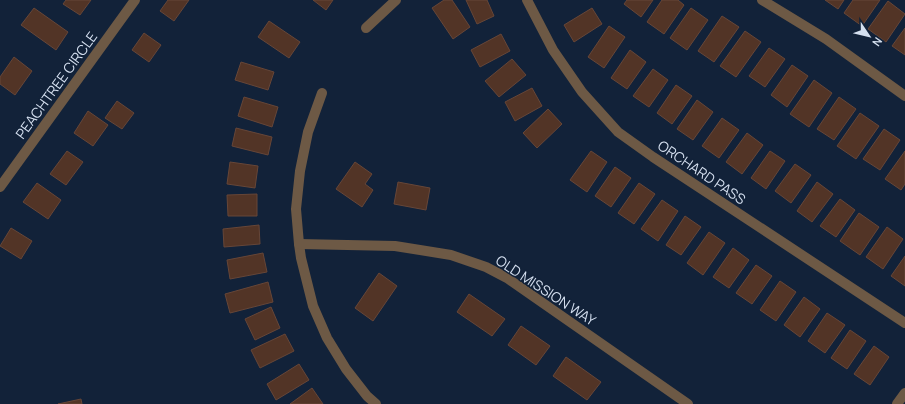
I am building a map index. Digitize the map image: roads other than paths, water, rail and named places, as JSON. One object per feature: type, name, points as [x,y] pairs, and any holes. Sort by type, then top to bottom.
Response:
[{"type":"street","name":"PEACHTREE CIRCLE","points":[[0,187],[135,0]]},
{"type":"street","points":[[366,28],[396,0]]},
{"type":"street","name":"ORCHARD PASS","points":[[527,0],[553,50],[582,92],[618,132],[653,157],[905,323]]},
{"type":"street","points":[[762,0],[826,39],[905,96]]},
{"type":"street","points":[[322,92],[308,132],[300,170],[296,209],[301,258],[313,306],[328,338],[346,369],[367,396],[376,404]]},
{"type":"street","name":"OLD MISSION WAY","points":[[299,244],[395,246],[451,255],[486,267],[507,278],[688,404]]},
{"type":"street","points":[[897,404],[905,393]]}]
